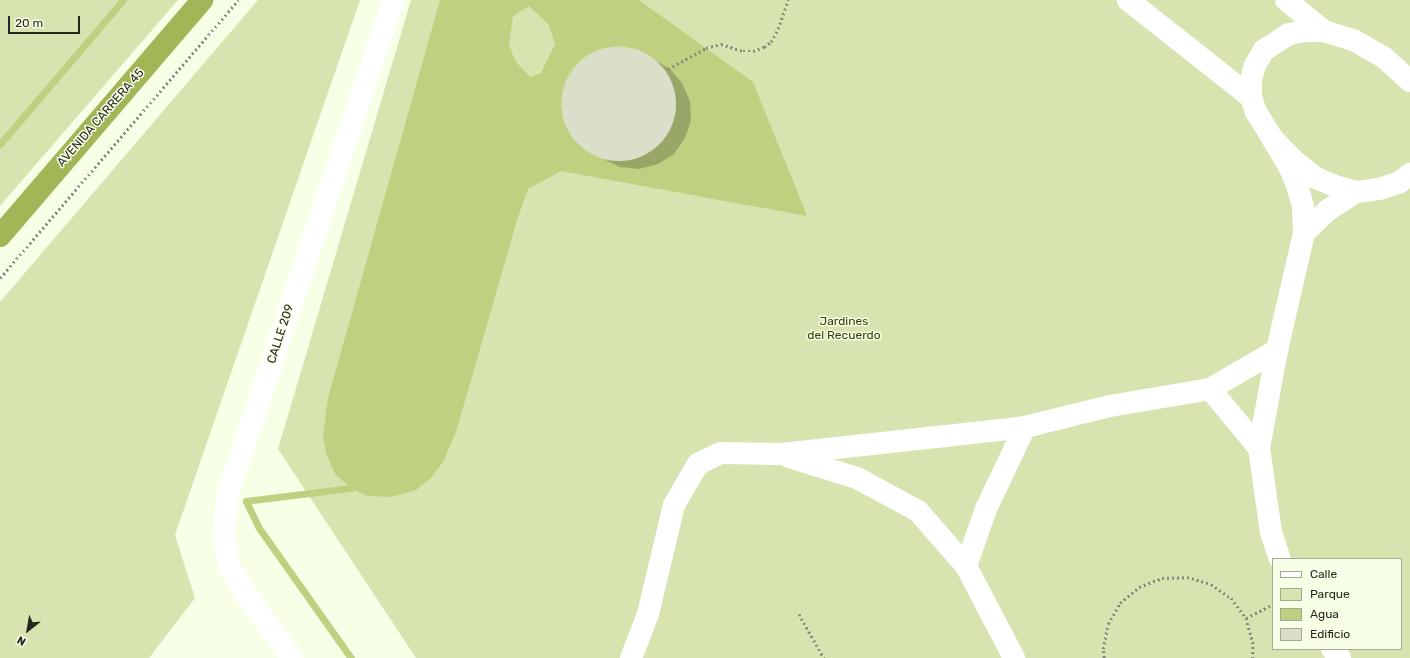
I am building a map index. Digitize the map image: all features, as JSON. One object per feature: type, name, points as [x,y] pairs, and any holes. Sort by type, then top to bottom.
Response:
[{"type":"highway","name":"AVENIDA CARRERA 45","points":[[0,236],[202,0]]},
{"type":"street","name":"CALLE 209","points":[[292,658],[254,606],[229,567],[224,534],[227,497],[393,0]]},
{"type":"street","points":[[1128,0],[1251,97]]},
{"type":"street","points":[[1286,0],[1324,31]]},
{"type":"street","points":[[1280,558],[1271,532],[1259,448],[1277,350],[1304,233],[1302,206],[1297,185],[1289,166],[1256,112],[1251,97],[1254,65],[1264,50],[1289,34],[1305,31],[1324,31],[1353,40],[1383,57],[1410,81]]},
{"type":"street","points":[[1272,138],[1291,158],[1316,178],[1335,186],[1356,192],[1379,189],[1400,182],[1410,174]]},
{"type":"street","points":[[1304,233],[1328,210],[1356,192]]},
{"type":"street","points":[[631,658],[648,614],[674,505],[698,464],[721,453],[782,454],[1025,427],[1110,406],[1210,389],[1277,350]]},
{"type":"street","points":[[1210,389],[1259,448]]},
{"type":"street","points":[[966,566],[989,503],[1025,427]]},
{"type":"street","points":[[782,454],[857,478],[918,511],[966,566],[1014,658]]},
{"type":"street","points":[[1333,650],[1340,658]]},
{"type":"path","points":[[0,278],[238,0]]},
{"type":"path","points":[[668,69],[706,48],[721,44],[742,51],[753,51],[771,42],[778,29],[788,0]]},
{"type":"path","points":[[1104,658],[1103,649],[1108,624],[1120,603],[1139,587],[1162,578],[1187,577],[1211,584],[1231,598],[1246,618],[1253,642],[1253,658]]},
{"type":"path","points":[[1246,618],[1272,605]]},
{"type":"path","points":[[799,614],[824,658]]},
{"type":"green space","points":[[0,0],[178,0],[0,206]]},
{"type":"green space","points":[[258,0],[360,0],[175,535],[195,598],[149,658],[0,658],[0,302]]},
{"type":"green space","name":"Jardines del Recuerdo","points":[[411,0],[1410,0],[1410,658],[416,658],[278,449]]},
{"type":"water","points":[[440,0],[639,0],[753,82],[807,216],[561,171],[528,189],[518,217],[456,432],[443,462],[431,478],[416,490],[391,497],[367,496],[351,488],[335,474],[326,453],[323,435],[328,398]],"holes":[[[529,6],[549,25],[555,44],[541,73],[530,77],[516,62],[509,46],[513,16]],[[618,46],[637,49],[654,59],[667,73],[675,92],[676,111],[670,130],[659,145],[643,156],[624,161],[604,159],[586,151],[573,139],[564,123],[561,105],[563,87],[571,70],[584,57],[600,49]]]},
{"type":"building","points":[[619,47],[641,51],[659,64],[672,82],[676,104],[672,126],[659,144],[641,157],[619,161],[597,157],[579,144],[566,126],[562,104],[566,82],[579,64],[597,51]]},
{"type":"waterway","points":[[0,144],[123,0]]},
{"type":"waterway","points":[[351,488],[246,501],[259,528],[351,658]]}]
